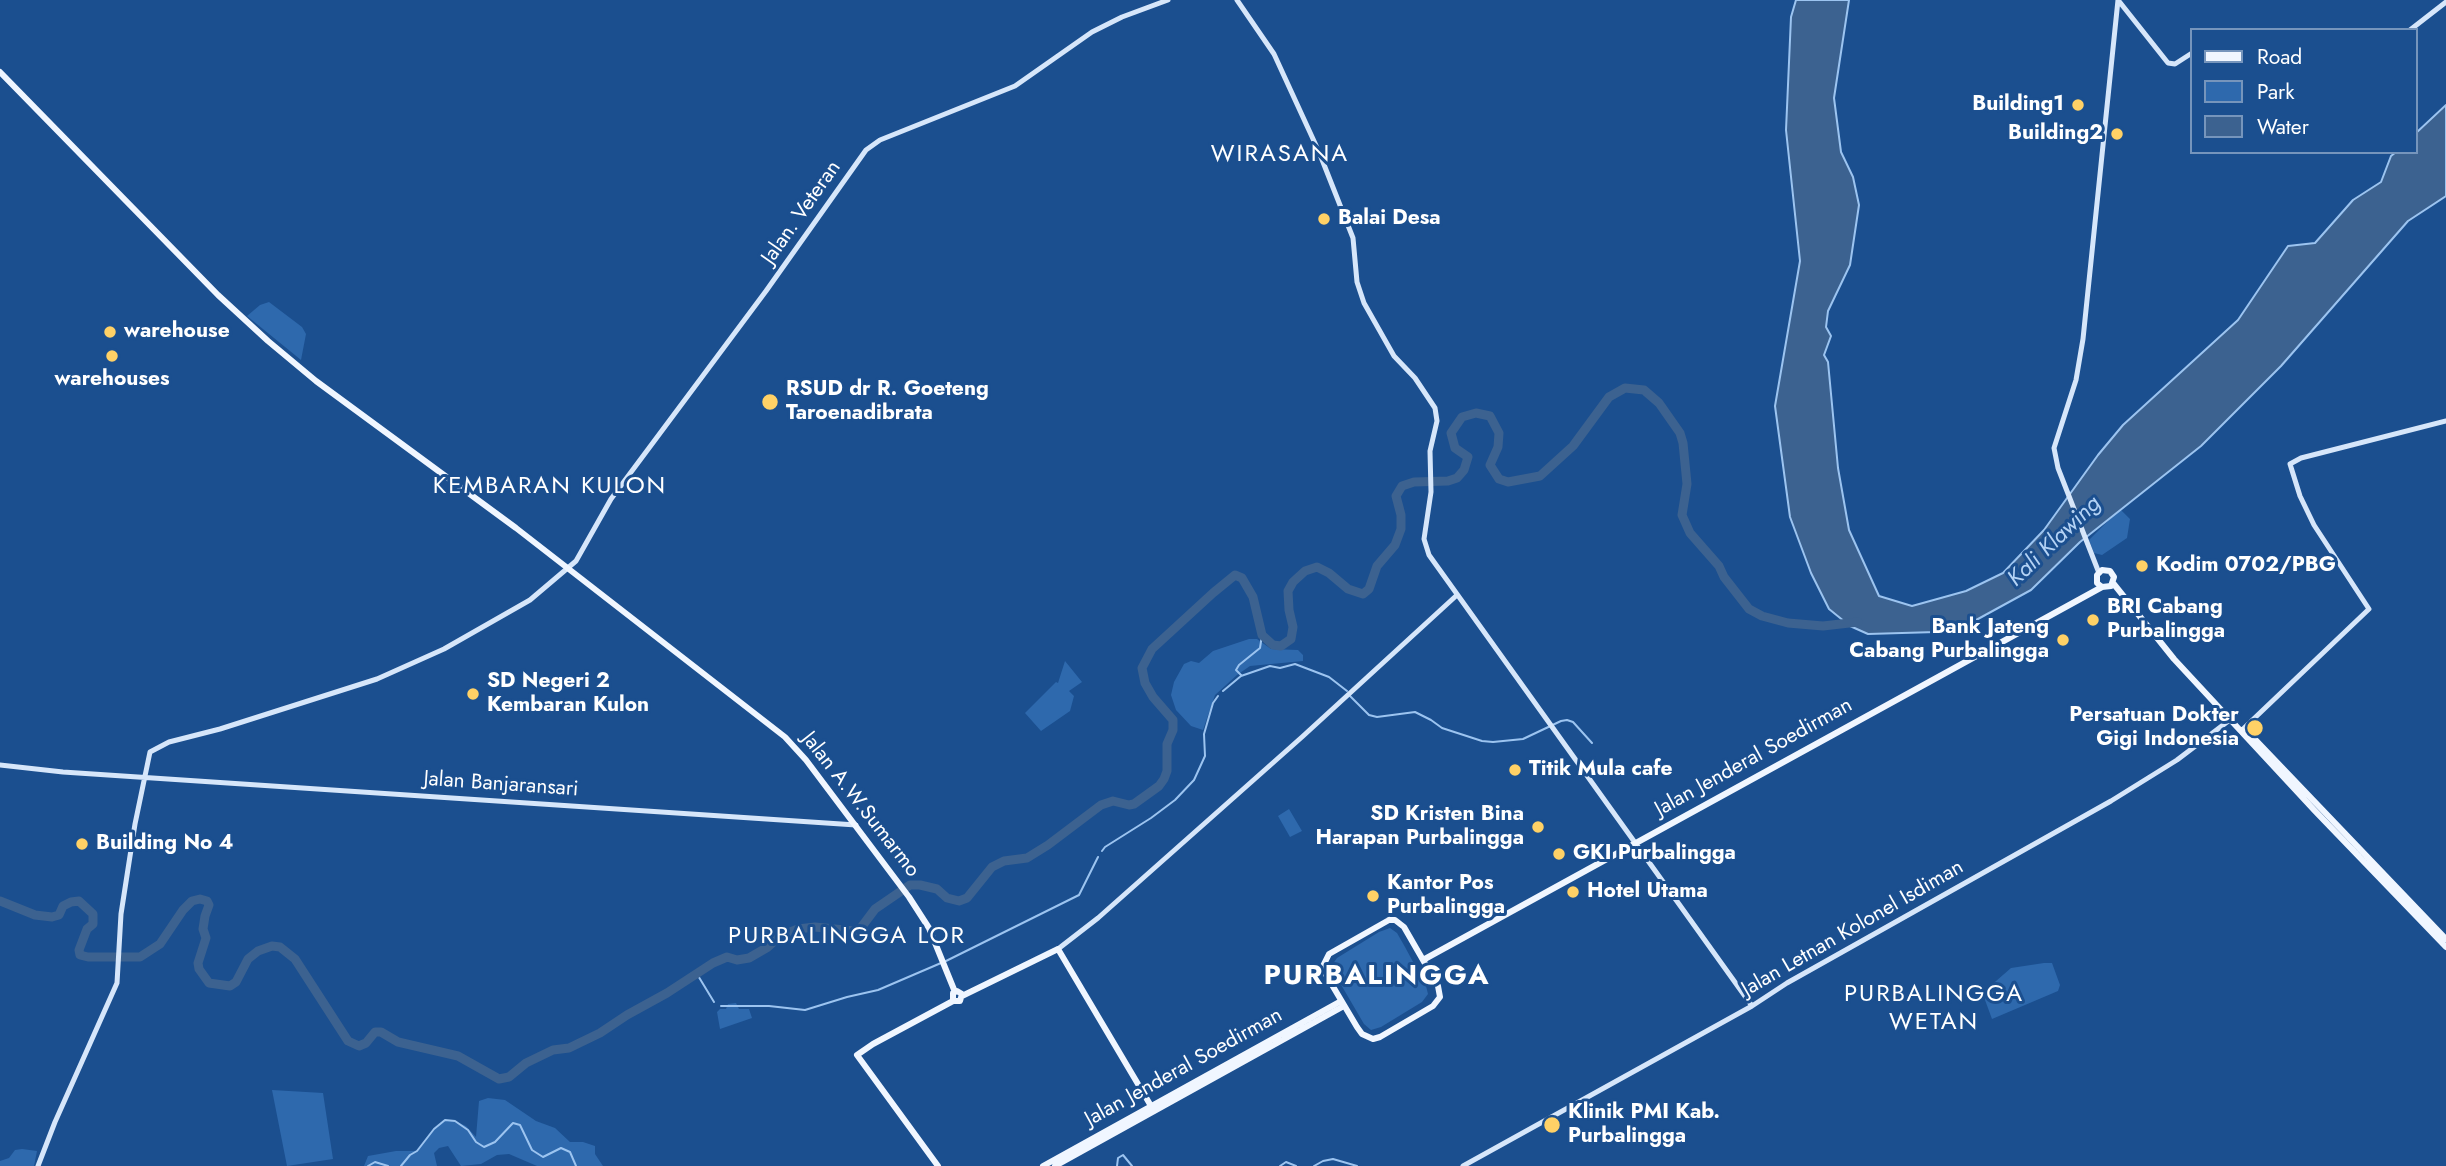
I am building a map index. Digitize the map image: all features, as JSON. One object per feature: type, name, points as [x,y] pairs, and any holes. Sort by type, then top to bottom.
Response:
[{"type":"main road","name":"Jalan A.W.Sumarmo","points":[[0,72],[210,287],[268,341],[316,381],[567,568],[785,737],[806,760],[909,897],[929,928],[955,992]]},
{"type":"main road","points":[[2106,569],[2110,571],[2114,576],[2113,583],[2102,587],[2096,581],[2099,573],[2106,569]]},
{"type":"main road","points":[[2113,583],[2176,661],[2242,730],[2248,732],[2446,947]]},
{"type":"main road","name":"Jalan Jenderal Soedirman","points":[[1423,960],[2102,587]]},
{"type":"main road","points":[[2318,810],[2446,939]]},
{"type":"main road","points":[[1395,920],[1401,923],[1438,986],[1438,1001],[1380,1038],[1373,1039],[1362,1034],[1342,1003],[1323,971],[1329,954],[1384,921],[1395,920]]},
{"type":"main road","points":[[938,1166],[857,1055],[953,1000],[960,1001],[962,996],[1058,949],[1151,1106]]},
{"type":"main road","points":[[953,1000],[951,996],[955,992],[960,992],[962,996]]},
{"type":"main road","name":"Jalan Jenderal Soedirman","points":[[1043,1166],[1342,1003]]},
{"type":"main road","name":"Jalan Jenderal Soedirman","points":[[1055,1166],[1342,1003]]},
{"type":"street","name":"Jalan. Veteran","points":[[38,1166],[55,1122],[115,992],[119,976],[121,914],[148,755],[156,747],[377,679],[460,641],[530,600],[576,561],[611,499],[766,291],[866,150],[880,140],[1015,86],[1086,35],[1122,17],[1168,0]]},
{"type":"street","points":[[1237,0],[1274,54],[1319,152],[1353,238],[1357,282],[1364,303],[1394,356],[1415,378],[1435,408],[1437,417],[1430,451],[1431,492],[1425,546],[1457,595],[1752,1006]]},
{"type":"street","points":[[2118,0],[2168,63],[2175,64],[2190,54]]},
{"type":"street","points":[[2099,573],[2058,468],[2054,448],[2076,380],[2083,339],[2101,186],[2110,64],[2118,0]]},
{"type":"street","points":[[2413,28],[2446,2]]},
{"type":"street","points":[[2242,730],[2369,609],[2314,525],[2299,494],[2290,464],[2301,458],[2446,421]]},
{"type":"street","points":[[1058,949],[1098,918],[1176,849],[1457,595]]},
{"type":"street","name":"Jalan Letnan Kolonel Isdiman","points":[[1463,1166],[1752,1006],[1787,983],[2101,807],[2177,760],[2231,719]]},
{"type":"street","name":"Jalan Banjaransari","points":[[0,765],[856,825]]},
{"type":"green space","points":[[269,302],[302,327],[306,334],[301,360],[247,316],[260,305]]},
{"type":"green space","points":[[2120,509],[2130,519],[2127,538],[2102,555],[2094,553],[2089,540]]},
{"type":"green space","points":[[1249,639],[1257,639],[1271,649],[1298,650],[1303,655],[1303,661],[1250,666],[1215,695],[1203,730],[1191,726],[1176,710],[1171,695],[1174,682],[1184,664],[1191,661],[1199,663],[1213,651]]},
{"type":"green space","points":[[1065,661],[1082,682],[1069,691],[1074,696],[1070,711],[1041,731],[1025,713],[1058,683]]},
{"type":"green space","points":[[1289,809],[1302,831],[1290,837],[1278,816]]},
{"type":"green space","points":[[1390,928],[1397,933],[1428,994],[1422,1002],[1381,1027],[1371,1030],[1364,1024],[1332,965],[1337,958]]},
{"type":"green space","points":[[2052,963],[2060,985],[2058,991],[1992,1019],[1985,1000],[1988,988],[2011,968]]},
{"type":"green space","points":[[736,1003],[739,1009],[749,1009],[752,1018],[720,1029],[717,1012],[726,1009],[728,1004]]},
{"type":"green space","points":[[272,1090],[323,1093],[333,1159],[287,1166]]},
{"type":"green space","points":[[488,1098],[505,1100],[536,1121],[555,1128],[570,1142],[595,1146],[595,1154],[603,1166],[537,1166],[509,1154],[497,1155],[481,1164],[461,1166],[448,1146],[439,1148],[434,1153],[437,1166],[364,1166],[368,1156],[396,1151],[417,1151],[434,1129],[445,1120],[466,1126],[476,1137],[479,1101]]},
{"type":"green space","points":[[15,1150],[37,1151],[34,1166],[0,1166],[0,1161],[9,1158]]},
{"type":"water","name":"Kali Klawing","points":[[1796,0],[1849,0],[1834,98],[1841,152],[1853,177],[1859,205],[1850,265],[1828,311],[1826,327],[1831,336],[1824,355],[1828,362],[1838,468],[1849,530],[1879,596],[1912,606],[1966,591],[2003,573],[2044,530],[2123,425],[2238,320],[2288,246],[2315,243],[2353,200],[2381,182],[2394,154],[2418,154],[2418,131],[2446,105],[2446,196],[2408,221],[2281,366],[2201,446],[2080,542],[2031,590],[1967,625],[1936,632],[1868,634],[1850,626],[1829,609],[1811,573],[1790,517],[1775,406],[1800,261],[1786,130],[1791,17]]},
{"type":"waterway","points":[[0,901],[35,915],[52,917],[59,915],[63,906],[79,901],[93,914],[93,924],[87,929],[79,950],[80,955],[88,957],[140,957],[160,944],[192,901],[207,901],[209,905],[203,929],[206,938],[198,963],[209,983],[230,986],[236,982],[248,959],[258,951],[272,946],[280,947],[295,959],[348,1041],[359,1046],[366,1043],[375,1032],[381,1032],[398,1042],[458,1056],[499,1079],[509,1077],[526,1063],[553,1050],[569,1048],[600,1033],[713,963],[727,957],[737,960],[749,958],[780,936],[798,929],[860,929],[875,909],[910,885],[937,889],[947,898],[959,901],[967,898],[992,867],[1004,861],[1027,858],[1101,805],[1113,801],[1134,804],[1159,786],[1164,779],[1167,771],[1167,744],[1173,730],[1173,720],[1153,697],[1145,683],[1142,668],[1152,649],[1213,593],[1235,575],[1242,578],[1253,597],[1262,635],[1273,645],[1281,646],[1291,639],[1293,627],[1288,591],[1293,582],[1305,571],[1317,567],[1348,589],[1363,594],[1369,589],[1377,566],[1395,545],[1401,529],[1396,496],[1402,486],[1414,482],[1448,481],[1457,478],[1464,470],[1468,457],[1455,448],[1451,433],[1462,417],[1476,413],[1490,416],[1499,433],[1498,447],[1490,465],[1499,479],[1508,482],[1540,476],[1573,446],[1609,397],[1625,388],[1644,390],[1659,403],[1680,433],[1687,484],[1682,515],[1690,533],[1719,566],[1724,577],[1749,609],[1762,616],[1788,623],[1823,626],[1858,622]]},
{"type":"waterway","points":[[1241,675],[1236,670],[1260,648],[1262,635]]},
{"type":"waterway","points":[[1223,691],[1241,676],[1270,666],[1280,668],[1295,664],[1329,677],[1347,691]]},
{"type":"waterway","points":[[1102,851],[1175,800],[1194,780],[1205,756],[1204,734],[1213,703],[1218,696]]},
{"type":"waterway","points":[[1350,696],[1369,715],[1377,717],[1415,712],[1442,728],[1482,741],[1523,739],[1567,720],[1573,722],[1592,743]]},
{"type":"waterway","points":[[946,961],[1079,895],[1098,857]]},
{"type":"waterway","points":[[721,1006],[769,1006],[805,1010],[878,990],[941,963]]},
{"type":"waterway","points":[[697,974],[714,1002]]},
{"type":"waterway","points":[[401,1166],[445,1120],[455,1121],[484,1147],[495,1142],[513,1123],[520,1125],[532,1150],[543,1157],[561,1148],[570,1152],[576,1166]]},
{"type":"waterway","points":[[1117,1166],[1118,1158],[1123,1155],[1132,1166]]},
{"type":"waterway","points":[[1314,1166],[1333,1159],[1357,1166]]},
{"type":"waterway","points":[[368,1166],[375,1162],[388,1166]]},
{"type":"waterway","points":[[1280,1166],[1286,1162],[1296,1166]]},
{"type":"place","name":"Building1","points":[[2078,105]]},
{"type":"place","name":"Building2","points":[[2117,134]]},
{"type":"place","name":"Balai Desa","points":[[1324,219]]},
{"type":"place","name":"warehouse","points":[[110,332]]},
{"type":"place","name":"warehouses","points":[[112,356]]},
{"type":"place","name":"RSUD dr R. Goeteng Taroenadibrata","points":[[770,402]]},
{"type":"place","name":"Kodim 0702/PBG","points":[[2142,566]]},
{"type":"place","name":"BRI Cabang Purbalingga","points":[[2093,620]]},
{"type":"place","name":"Bank Jateng Cabang Purbalingga","points":[[2063,640]]},
{"type":"place","name":"SD Negeri 2 Kembaran Kulon","points":[[473,694]]},
{"type":"place","name":"Persatuan Dokter Gigi Indonesia","points":[[2255,728]]},
{"type":"place","name":"Titik Mula cafe","points":[[1515,770]]},
{"type":"place","name":"SD Kristen Bina Harapan Purbalingga","points":[[1538,827]]},
{"type":"place","name":"Building No 4","points":[[82,844]]},
{"type":"place","name":"GKI Purbalingga","points":[[1559,854]]},
{"type":"place","name":"Hotel Utama","points":[[1573,892]]},
{"type":"place","name":"Kantor Pos Purbalingga","points":[[1373,896]]},
{"type":"place","name":"Klinik PMI Kab. Purbalingga","points":[[1552,1125]]},
{"type":"district","name":"WIRASANA","points":[[1280,155]]},
{"type":"district","name":"KEMBARAN KULON","points":[[550,487]]},
{"type":"district","name":"PURBALINGGA LOR","points":[[847,937]]},
{"type":"district","name":"PURBALINGGA","points":[[1377,977]]},
{"type":"district","name":"PURBALINGGA WETAN","points":[[1934,1009]]}]
